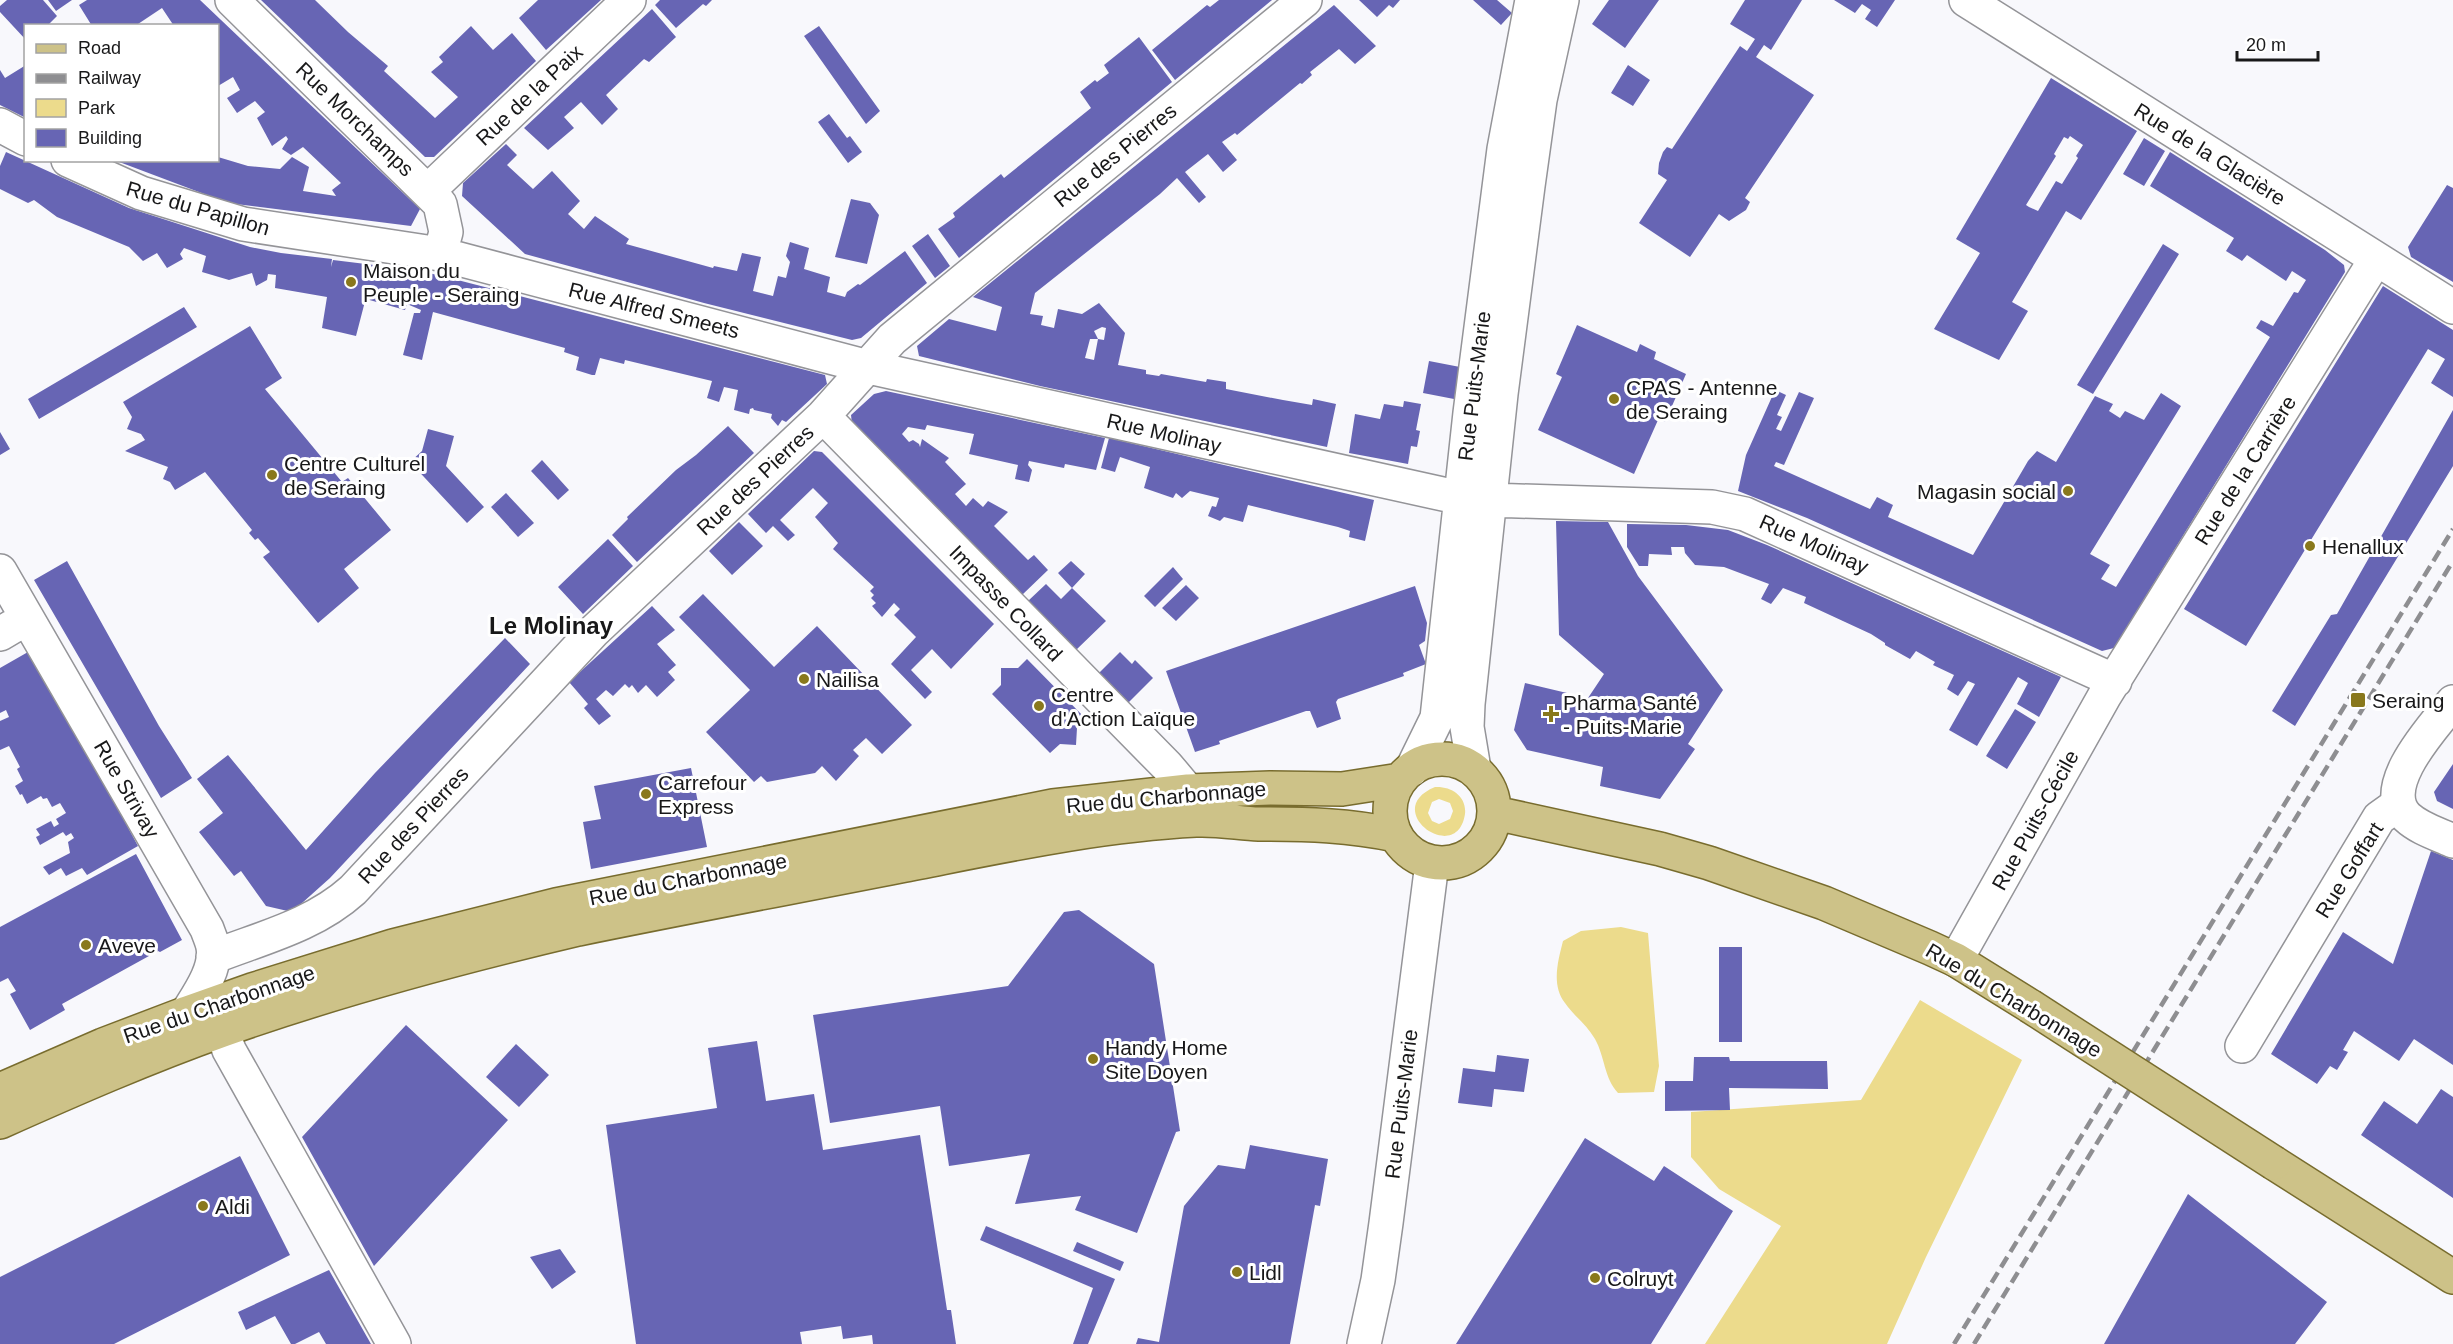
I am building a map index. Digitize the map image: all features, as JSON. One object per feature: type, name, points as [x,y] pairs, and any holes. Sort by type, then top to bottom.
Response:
[{"type":"main road","name":"Rue du Charbonnage","points":[[0,1090],[103,1045],[262,987],[393,946],[556,905],[1053,806],[1188,791],[1270,788],[1342,789],[1406,775],[1435,759],[1459,762],[1474,770]]},
{"type":"main road","points":[[1406,775],[1391,804],[1390,816],[1395,835],[1410,853],[1432,863],[1454,862],[1475,853],[1485,842],[1492,828],[1495,813],[1492,796],[1485,781],[1474,770]]},
{"type":"main road","name":"Rue du Charbonnage","points":[[1495,813],[1660,849],[1718,866],[1824,903],[1956,960],[2453,1277]]},
{"type":"main road","name":"Rue du Charbonnage","points":[[0,1122],[105,1075],[222,1030],[339,992],[578,929],[1071,833],[1165,822],[1228,820],[1256,824],[1339,825],[1395,835]]},
{"type":"street","name":"Rue Morchamps","points":[[232,0],[429,190],[440,204],[444,218],[446,232],[440,254]]},
{"type":"street","name":"Rue de la Paix","points":[[429,190],[629,0]]},
{"type":"street","name":"Rue des Pierres","points":[[213,957],[308,921],[346,897],[593,632],[823,416],[892,339],[1305,0]]},
{"type":"street","name":"Rue Puits-Marie","points":[[1474,770],[1467,716],[1475,499],[1504,149],[1510,105],[1532,0]]},
{"type":"street","name":"Rue Puits-Marie","points":[[1406,775],[1437,718],[1475,499],[1501,394],[1535,131],[1562,0]]},
{"type":"street","name":"Rue de la Glacière","points":[[1966,0],[2453,306]]},
{"type":"street","points":[[0,125],[24,138]]},
{"type":"street","name":"Rue du Papillon","points":[[72,162],[141,193],[243,224],[440,254]]},
{"type":"street","name":"Rue Alfred Smeets","points":[[440,254],[868,367]]},
{"type":"street","name":"Rue de la Carrière","points":[[2115,681],[2376,259]]},
{"type":"street","name":"Rue Molinay","points":[[868,367],[1475,499],[1712,507],[1745,514],[2115,681]]},
{"type":"street","name":"Impasse Collard","points":[[823,416],[1167,766],[1188,791]]},
{"type":"street","name":"Rue Strivay","points":[[0,571],[13,626],[202,918],[214,948],[213,957]]},
{"type":"street","name":"Rue Puits-Cécile","points":[[1956,960],[2115,681]]},
{"type":"street","name":"Rue Goffart","points":[[2242,1046],[2379,818],[2399,806],[2399,783],[2410,759],[2453,702]]},
{"type":"street","points":[[2399,806],[2417,825],[2453,841]]},
{"type":"street","name":"Rue Puits-Marie","points":[[1364,1344],[1382,1246],[1432,863]]},
{"type":"street","points":[[188,1013],[206,978],[213,957]]},
{"type":"street","points":[[222,1030],[229,1050],[394,1344]]},
{"type":"green space","points":[[1435,787],[1447,788],[1457,793],[1465,808],[1459,829],[1449,835],[1437,835],[1426,829],[1418,820],[1415,808],[1420,797]],"holes":[[[1439,799],[1450,803],[1453,811],[1450,819],[1439,824],[1432,821],[1428,813],[1432,802]]]},
{"type":"green space","points":[[1621,927],[1648,933],[1659,1066],[1654,1092],[1618,1093],[1607,1074],[1595,1039],[1565,1003],[1558,989],[1557,973],[1563,941],[1581,931]]},
{"type":"green space","points":[[1920,1000],[2022,1060],[1926,1257],[1887,1344],[1705,1344],[1781,1226],[1719,1189],[1691,1157],[1691,1112],[1861,1100]]},
{"type":"building","points":[[7,0],[43,0],[57,16],[49,24],[24,24],[24,38],[0,12],[0,6]]},
{"type":"building","points":[[48,0],[72,0],[56,11]]},
{"type":"building","points":[[87,0],[200,0],[420,209],[411,226],[228,203],[119,162],[219,162],[219,157],[248,166],[280,169],[292,157],[309,167],[303,191],[336,196],[332,190],[341,183],[303,147],[291,155],[282,149],[288,139],[286,136],[272,146],[257,118],[265,112],[255,101],[237,113],[227,98],[240,90],[233,77],[219,85],[219,24],[173,24],[162,8],[138,24],[91,24],[79,5]]},
{"type":"building","points":[[261,0],[315,0],[388,66],[384,71],[435,118],[458,97],[431,72],[443,62],[439,57],[471,26],[493,50],[512,33],[536,61],[434,157],[425,157]]},
{"type":"building","points":[[538,0],[601,0],[546,50],[519,18]]},
{"type":"building","points":[[660,0],[712,0],[706,6],[703,4],[676,28],[655,5]]},
{"type":"building","points":[[1219,0],[1272,0],[1175,80],[1152,50],[1207,5],[1210,7]]},
{"type":"building","points":[[1359,0],[1400,0],[1393,8],[1389,5],[1377,17]]},
{"type":"building","points":[[1473,0],[1497,0],[1512,13],[1501,25]]},
{"type":"building","points":[[1609,0],[1659,0],[1625,48],[1592,24]]},
{"type":"building","points":[[1745,0],[1802,0],[1771,50],[1764,45],[1756,57],[1814,95],[1745,198],[1750,202],[1746,210],[1729,221],[1719,214],[1690,257],[1639,223],[1667,180],[1658,174],[1663,152],[1667,147],[1672,149],[1740,46],[1747,51],[1755,39],[1730,24]]},
{"type":"building","points":[[1834,0],[1895,0],[1877,27],[1865,19],[1871,10],[1862,4],[1855,13]]},
{"type":"building","points":[[1334,5],[1376,46],[1355,64],[1339,49],[1310,72],[1312,75],[1302,84],[1300,83],[1237,135],[1235,133],[1222,142],[1237,160],[1223,172],[1208,154],[1185,172],[1206,197],[1199,203],[1177,178],[1035,293],[1030,314],[1043,316],[1041,325],[1054,328],[1058,309],[1082,314],[1099,303],[1125,333],[1118,365],[1146,370],[1146,374],[1159,376],[1161,374],[1206,382],[1207,379],[1226,382],[1226,389],[1283,400],[1312,405],[1313,399],[1336,404],[1327,447],[1040,386],[919,356],[917,346],[949,319],[996,331],[1002,307],[973,297]],"holes":[[[1102,327],[1106,328],[1104,340],[1098,339],[1094,331]],[[1090,339],[1098,339],[1094,360],[1085,358]]]},
{"type":"building","points":[[652,9],[676,37],[649,62],[644,59],[606,95],[618,109],[602,125],[581,102],[564,117],[574,128],[548,150],[524,128]]},
{"type":"building","points":[[819,26],[880,111],[866,124],[804,36]]},
{"type":"building","points":[[1139,37],[1172,82],[959,258],[938,229],[955,217],[953,213],[1001,174],[1004,178],[1091,108],[1080,92],[1095,80],[1097,82],[1109,73],[1104,65]]},
{"type":"building","points":[[1628,65],[1650,80],[1633,106],[1611,93]]},
{"type":"building","points":[[24,66],[24,117],[0,105],[0,70],[5,78]]},
{"type":"building","points":[[2051,78],[2137,131],[2081,220],[2066,211],[2012,302],[2028,311],[1999,360],[1934,329],[1980,253],[1956,239]],"holes":[[[2070,136],[2083,145],[2062,184],[2056,181],[2038,211],[2026,205],[2056,156],[2054,154],[2064,137],[2068,139]]]},
{"type":"building","points":[[829,114],[847,138],[850,136],[862,152],[848,163],[818,122]]},
{"type":"building","points":[[2144,138],[2165,151],[2144,186],[2123,174]]},
{"type":"building","points":[[506,144],[517,155],[507,165],[533,189],[552,171],[580,201],[568,214],[584,229],[595,216],[629,239],[626,244],[713,268],[714,266],[737,271],[742,253],[761,257],[753,291],[773,296],[778,276],[786,278],[790,262],[786,256],[790,242],[809,248],[804,269],[830,277],[827,292],[845,297],[847,292],[905,251],[927,283],[861,338],[852,340],[704,303],[525,254],[462,196],[463,183]]},
{"type":"building","points":[[6,152],[129,208],[250,247],[332,259],[331,267],[333,260],[415,270],[442,276],[825,375],[827,384],[786,422],[782,420],[778,426],[771,418],[772,414],[753,408],[750,409],[749,414],[734,410],[738,390],[724,387],[719,402],[707,398],[712,381],[625,360],[624,364],[600,358],[595,375],[592,375],[576,370],[579,357],[564,352],[565,348],[433,312],[422,360],[403,355],[414,313],[420,313],[421,310],[407,304],[405,310],[366,299],[369,286],[356,336],[322,328],[327,297],[275,288],[276,275],[268,274],[267,280],[256,286],[252,273],[229,280],[202,272],[206,256],[184,248],[180,254],[183,259],[167,268],[157,253],[143,261],[129,247],[57,217],[34,200],[28,203],[0,189],[0,166]]},
{"type":"building","points":[[2170,152],[2325,250],[2344,265],[2345,272],[2114,648],[2102,651],[1807,518],[1738,491],[1746,455],[1775,390],[1786,395],[1777,415],[1782,417],[1776,429],[1781,431],[1799,392],[1814,398],[1784,465],[1776,462],[1774,466],[1870,509],[1877,497],[1893,505],[1888,517],[1973,555],[2028,461],[2037,451],[2056,462],[2095,396],[2113,404],[2109,411],[2120,418],[2125,411],[2144,420],[2161,393],[2181,406],[2090,554],[2110,565],[2101,579],[2116,587],[2270,337],[2256,328],[2261,320],[2273,326],[2294,292],[2298,293],[2306,280],[2292,271],[2286,281],[2247,255],[2242,261],[2226,251],[2234,238],[2150,186]]},
{"type":"building","points":[[2447,185],[2453,188],[2453,282],[2411,257],[2408,247]]},
{"type":"building","points":[[851,199],[870,203],[879,215],[867,264],[835,257]]},
{"type":"building","points":[[928,234],[950,266],[935,278],[912,246]]},
{"type":"building","points":[[2163,244],[2179,254],[2093,394],[2077,385]]},
{"type":"building","points":[[2383,286],[2453,330],[2453,397],[2431,383],[2445,359],[2428,349],[2246,646],[2184,609]]},
{"type":"building","points":[[184,307],[197,327],[39,419],[28,399]]},
{"type":"building","name":"CPAS - Antenne de Seraing","points":[[1577,325],[1637,352],[1640,344],[1656,352],[1654,359],[1686,374],[1665,422],[1658,420],[1634,474],[1538,430],[1562,377],[1556,374]]},
{"type":"building","name":"Centre Culturel de Seraing","points":[[250,326],[282,378],[265,389],[342,482],[348,478],[391,530],[344,569],[359,588],[318,623],[263,557],[270,552],[258,538],[255,540],[249,533],[252,530],[205,472],[175,490],[170,482],[163,479],[168,467],[125,451],[145,440],[141,434],[127,429],[132,417],[123,402]]},
{"type":"building","points":[[1429,361],[1460,367],[1454,399],[1423,393]]},
{"type":"building","points":[[886,391],[1105,438],[1096,470],[1065,464],[1064,468],[1029,461],[1028,465],[1032,470],[1029,482],[1015,479],[1018,465],[969,454],[974,434],[927,425],[925,430],[908,427],[902,434],[909,442],[913,440],[920,447],[922,439],[949,458],[945,462],[966,484],[955,494],[966,506],[973,498],[983,507],[988,501],[1008,512],[994,526],[1028,560],[1034,555],[1048,570],[1022,595],[852,424],[851,415],[874,394]]},
{"type":"building","points":[[1404,401],[1421,404],[1416,430],[1420,431],[1417,447],[1411,446],[1408,464],[1349,453],[1355,414],[1380,419],[1384,404],[1403,407]]},
{"type":"building","points":[[2453,410],[2453,466],[2295,726],[2272,711],[2331,615],[2337,614]]},
{"type":"building","points":[[728,426],[754,453],[637,562],[612,535],[628,519],[627,517],[676,470]]},
{"type":"building","points":[[428,429],[454,436],[446,466],[484,507],[467,523],[410,462],[422,451]]},
{"type":"building","points":[[0,432],[10,449],[0,455]]},
{"type":"building","points":[[1109,438],[1374,500],[1365,541],[1349,537],[1350,531],[1338,527],[1248,505],[1243,522],[1224,517],[1220,521],[1208,516],[1212,506],[1216,507],[1219,498],[1190,491],[1182,498],[1176,493],[1173,498],[1144,488],[1150,467],[1120,457],[1115,472],[1101,468]]},
{"type":"building","points":[[814,451],[822,452],[994,624],[951,669],[932,649],[911,670],[932,692],[925,699],[891,664],[916,637],[894,615],[900,609],[894,603],[882,617],[872,606],[876,603],[871,598],[874,595],[870,591],[874,587],[833,549],[838,543],[815,517],[828,503],[813,488],[780,520],[795,535],[788,541],[773,526],[766,533],[748,514]]},
{"type":"building","points":[[542,460],[569,490],[558,500],[531,471]]},
{"type":"building","points":[[506,493],[534,523],[518,537],[491,507]]},
{"type":"building","points":[[1556,521],[1608,522],[1638,576],[1723,690],[1688,744],[1695,749],[1660,799],[1600,786],[1603,767],[1527,750],[1514,730],[1525,683],[1588,698],[1604,674],[1559,635]]},
{"type":"building","points":[[739,522],[763,546],[732,575],[709,551]]},
{"type":"building","points":[[1627,524],[1686,525],[1728,530],[1767,545],[2061,677],[2039,717],[2017,704],[2028,683],[2018,677],[1977,746],[1949,730],[1975,684],[1968,681],[1958,696],[1947,689],[1954,675],[1933,665],[1935,662],[1916,651],[1910,659],[1871,634],[1804,603],[1806,597],[1783,588],[1771,604],[1761,599],[1769,584],[1724,567],[1695,565],[1685,553],[1684,547],[1671,547],[1672,555],[1649,554],[1648,566],[1639,566],[1627,547]]},
{"type":"building","points":[[608,539],[633,566],[583,614],[558,587]]},
{"type":"building","points":[[67,561],[159,726],[192,778],[161,798],[34,580]]},
{"type":"building","points":[[1071,561],[1085,574],[1072,588],[1058,573]]},
{"type":"building","points":[[1173,567],[1183,579],[1155,607],[1144,596]]},
{"type":"building","points":[[1046,584],[1061,599],[1072,588],[1106,621],[1076,650],[1028,601]]},
{"type":"building","points":[[1186,585],[1199,598],[1176,621],[1162,608]]},
{"type":"building","points":[[1415,586],[1427,623],[1425,641],[1419,645],[1426,664],[1403,673],[1404,676],[1338,699],[1336,702],[1341,719],[1317,728],[1310,711],[1306,711],[1219,741],[1220,744],[1195,752],[1166,671]]},
{"type":"building","name":"Nailisa","points":[[703,594],[774,667],[817,626],[912,725],[882,754],[866,738],[853,750],[859,756],[836,781],[822,766],[815,773],[767,782],[761,776],[754,782],[706,732],[750,690],[679,617]]},
{"type":"building","points":[[652,606],[675,630],[657,644],[676,665],[668,672],[675,680],[657,697],[646,685],[638,693],[632,685],[629,688],[625,684],[613,696],[606,690],[596,699],[611,716],[599,725],[584,708],[588,704],[569,682]]},
{"type":"building","points":[[505,638],[530,664],[330,878],[292,912],[266,906],[241,871],[234,876],[199,832],[223,813],[197,779],[228,755],[306,850],[375,773]]},
{"type":"building","points":[[28,652],[90,757],[138,846],[87,875],[82,868],[66,876],[61,868],[49,875],[43,867],[70,853],[68,842],[74,838],[71,833],[66,836],[63,832],[40,845],[36,837],[40,835],[36,829],[51,821],[54,827],[59,824],[56,819],[66,813],[60,803],[52,807],[47,798],[43,799],[41,796],[27,804],[15,786],[23,781],[17,769],[20,767],[9,746],[0,750],[0,721],[9,717],[6,710],[0,713],[0,668]]},
{"type":"building","points":[[1120,652],[1132,664],[1135,660],[1153,678],[1127,704],[1098,674]]},
{"type":"building","name":"Centre d'Action Laïque","points":[[1027,659],[1086,719],[1077,728],[1076,745],[1060,744],[1050,753],[992,694],[1001,685],[1001,668],[1018,668]]},
{"type":"building","points":[[2015,709],[2036,722],[2007,769],[1986,756]]},
{"type":"building","points":[[2453,764],[2453,809],[2437,801],[2434,792]]},
{"type":"building","points":[[691,768],[707,847],[591,869],[583,822],[601,819],[594,786]]},
{"type":"building","points":[[2431,851],[2453,860],[2453,1065],[2414,1039],[2399,1061],[2354,1031],[2343,1050],[2348,1052],[2337,1070],[2330,1066],[2317,1084],[2271,1054],[2343,932],[2393,964]]},
{"type":"building","name":"Aveve","points":[[136,854],[182,940],[62,1004],[65,1010],[30,1030],[10,994],[16,991],[8,978],[0,982],[0,927]]},
{"type":"building","points":[[1079,910],[1154,964],[1180,1131],[1176,1132],[1137,1233],[1075,1210],[1081,1196],[1015,1204],[1030,1154],[949,1166],[940,1106],[830,1123],[813,1015],[1008,986],[1064,912]]},
{"type":"building","points":[[1719,947],[1742,947],[1742,1042],[1719,1042]]},
{"type":"building","points":[[406,1025],[508,1120],[374,1266],[302,1137]]},
{"type":"building","points":[[757,1041],[766,1101],[814,1094],[823,1150],[920,1135],[947,1310],[951,1310],[956,1344],[873,1344],[872,1335],[843,1339],[841,1326],[800,1332],[802,1344],[636,1344],[606,1125],[717,1108],[708,1048]]},
{"type":"building","points":[[516,1044],[549,1075],[519,1107],[486,1077]]},
{"type":"building","points":[[1497,1055],[1529,1059],[1524,1092],[1494,1089],[1492,1107],[1458,1103],[1463,1068],[1495,1072]]},
{"type":"building","points":[[1694,1057],[1729,1057],[1730,1061],[1827,1061],[1828,1089],[1729,1088],[1730,1110],[1665,1111],[1665,1081],[1693,1081]]},
{"type":"building","points":[[2441,1089],[2453,1097],[2453,1198],[2361,1135],[2384,1101],[2417,1124]]},
{"type":"building","name":"Colruyt","points":[[1585,1138],[1654,1181],[1664,1166],[1733,1211],[1651,1344],[1456,1344]]},
{"type":"building","name":"Lidl","points":[[1250,1145],[1328,1159],[1320,1206],[1315,1205],[1290,1344],[1136,1344],[1138,1338],[1159,1342],[1184,1206],[1218,1165],[1245,1169]]},
{"type":"building","name":"Aldi","points":[[240,1156],[290,1255],[114,1344],[0,1344],[0,1277]]},
{"type":"building","points":[[2188,1194],[2327,1302],[2295,1344],[2104,1344]]},
{"type":"building","points":[[986,1226],[1115,1279],[1088,1344],[1073,1344],[1093,1288],[980,1240]]},
{"type":"building","points":[[1077,1242],[1124,1262],[1120,1271],[1073,1251]]},
{"type":"building","points":[[560,1249],[576,1272],[552,1289],[530,1257]]},
{"type":"building","points":[[329,1270],[371,1344],[326,1344],[319,1332],[291,1344],[275,1316],[246,1330],[238,1312]]},
{"type":"railway","points":[[1954,1344],[2453,529]]},
{"type":"railway","points":[[1974,1344],[2453,561]]},
{"type":"place","name":"Maison du Peuple - Seraing","points":[[351,282]]},
{"type":"place","name":"CPAS - Antenne de Seraing","points":[[1614,399]]},
{"type":"place","name":"Centre Culturel de Seraing","points":[[272,475]]},
{"type":"place","name":"Magasin social","points":[[2068,491]]},
{"type":"place","name":"Henallux","points":[[2310,546]]},
{"type":"place","name":"Nailisa","points":[[804,679]]},
{"type":"place","name":"Seraing","points":[[2358,700]]},
{"type":"place","name":"Centre d'Action Laïque","points":[[1039,706]]},
{"type":"place","name":"Pharma Santé - Puits-Marie","points":[[1551,714]]},
{"type":"place","name":"Carrefour Express","points":[[646,794]]},
{"type":"place","name":"Aveve","points":[[86,945]]},
{"type":"place","name":"Handy Home Site Doyen","points":[[1093,1059]]},
{"type":"place","name":"Aldi","points":[[203,1206]]},
{"type":"place","name":"Lidl","points":[[1237,1272]]},
{"type":"place","name":"Colruyt","points":[[1595,1278]]},
{"type":"district","name":"Le Molinay","points":[[551,625]]}]
